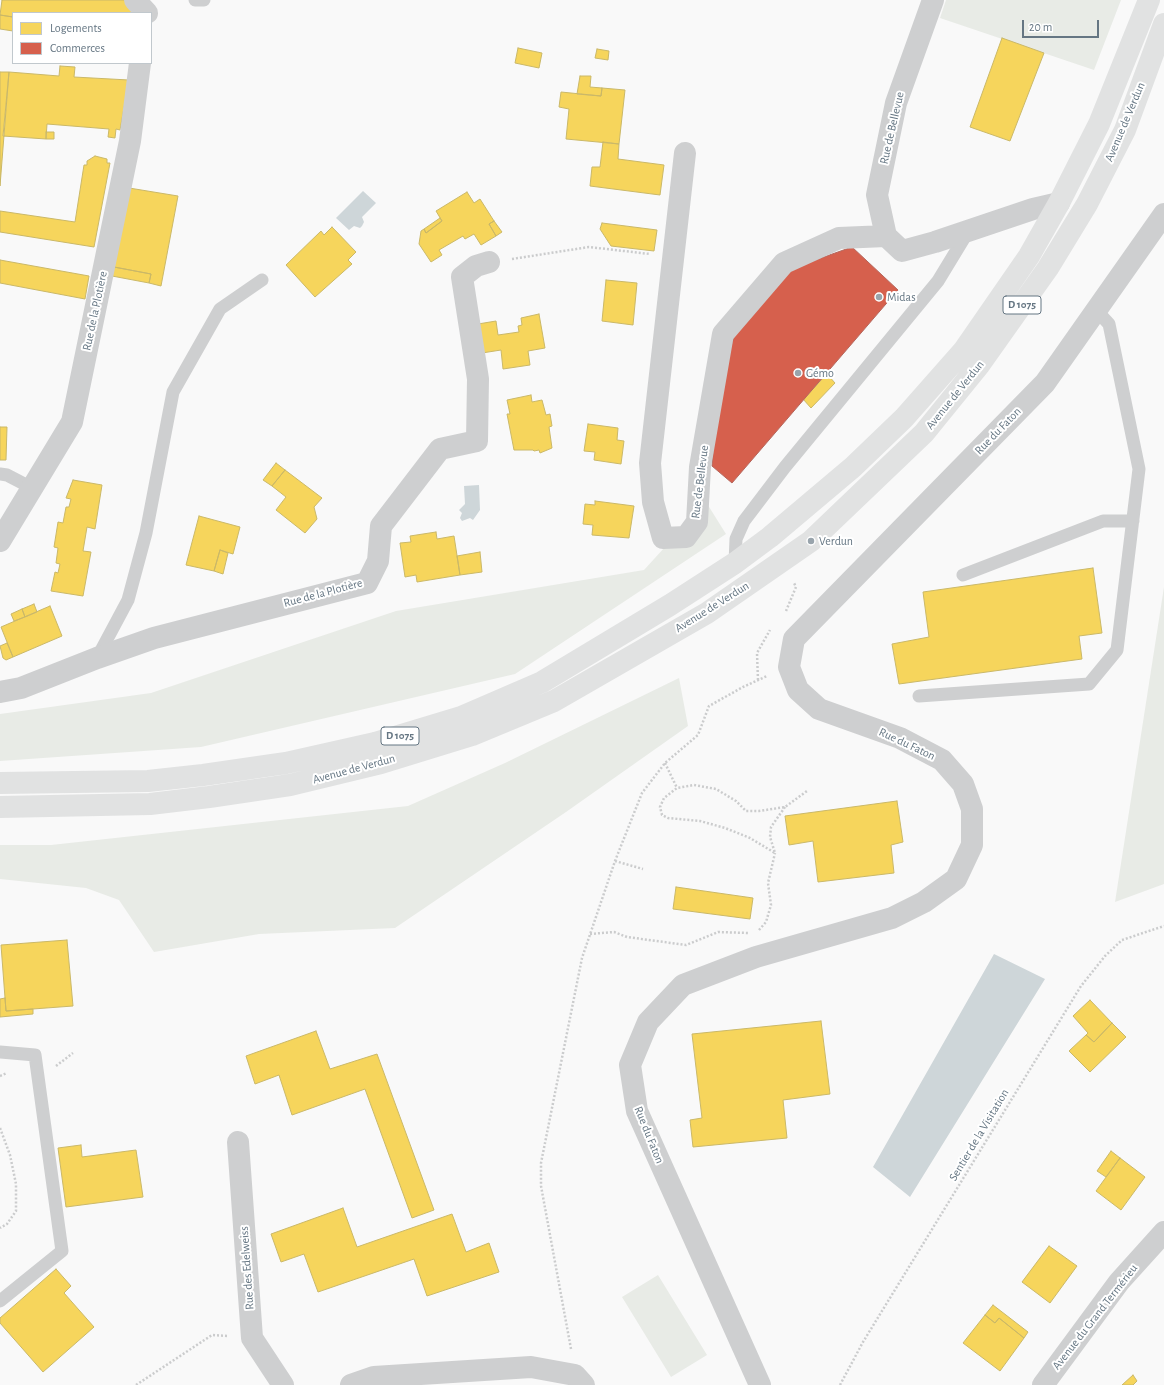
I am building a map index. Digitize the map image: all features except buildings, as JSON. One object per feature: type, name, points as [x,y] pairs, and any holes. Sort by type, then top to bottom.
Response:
[{"type":"main road","name":"Avenue de Verdun","points":[[0,783],[148,782],[203,776],[286,763],[375,743],[461,717],[542,682],[670,606],[735,563],[770,537],[853,467],[904,418],[964,350],[1029,256],[1059,203],[1099,124],[1149,0]]},
{"type":"main road","name":"Avenue de Verdun","points":[[0,807],[150,804],[290,785],[380,762],[472,735],[554,701],[708,613],[811,541],[924,434],[980,364],[1048,268],[1087,204],[1125,130],[1164,24]]},
{"type":"street","points":[[135,0],[146,12]]},
{"type":"street","name":"Rue de Bellevue","points":[[685,153],[650,463],[653,502],[662,538],[686,537],[697,522],[700,467],[723,334],[784,263],[839,238],[886,236],[877,195],[896,103],[933,0]]},
{"type":"street","name":"Rue de la Plotière","points":[[0,541],[72,422],[130,141],[140,64]]},
{"type":"street","points":[[886,236],[902,251],[935,242],[1033,209],[1059,203]]},
{"type":"street","name":"Rue du Faton","points":[[760,1385],[637,1111],[630,1065],[648,1022],[683,985],[756,957],[892,918],[924,902],[956,879],[972,845],[972,809],[964,784],[942,760],[900,738],[819,709],[798,690],[789,667],[794,639],[1045,383],[1164,214]]},
{"type":"street","name":"Rue de la Plotière","points":[[0,692],[21,688],[97,658],[154,638],[366,583],[378,561],[381,526],[440,449],[477,441],[478,379],[462,277],[476,266],[489,262]]},
{"type":"street","name":"Rue des Edelweiss","points":[[238,1142],[252,1338],[283,1385]]},
{"type":"street","name":"Avenue du Grand Termérieu","points":[[1043,1385],[1119,1282],[1164,1232]]},
{"type":"street","points":[[351,1385],[374,1377],[531,1367],[580,1380]]},
{"type":"lane","points":[[195,0],[204,0]]},
{"type":"lane","points":[[735,563],[736,539],[744,521],[785,467],[938,282],[969,230]]},
{"type":"lane","points":[[97,658],[128,600],[146,533],[173,392],[220,309],[262,280]]},
{"type":"lane","points":[[919,696],[1089,684],[1117,650],[1139,469],[1109,324],[1096,310]]},
{"type":"lane","points":[[0,474],[6,475],[32,488]]},
{"type":"lane","points":[[963,574],[1103,521],[1133,521]]},
{"type":"lane","points":[[0,1052],[35,1055],[62,1251],[0,1301]]},
{"type":"path","points":[[489,262],[589,247],[667,256],[666,262],[672,262]]},
{"type":"path","points":[[580,1380],[541,1186],[541,1163],[582,958],[615,861],[642,793],[665,763],[698,735],[710,706],[743,687],[789,667]]},
{"type":"path","points":[[665,763],[677,788]]},
{"type":"path","points":[[775,853],[750,838],[726,828],[700,821],[668,818],[662,815],[660,807],[664,798],[677,788],[694,785],[716,789],[736,801],[746,811],[759,811],[785,807]]},
{"type":"path","points":[[590,934],[614,932],[627,937],[686,945],[718,932],[751,933],[760,930],[766,922],[771,905],[768,883],[775,853],[770,836],[771,827],[785,807],[807,791]]},
{"type":"path","points":[[615,861],[643,869]]},
{"type":"path","name":"Sentier de la Visitation","points":[[840,1385],[863,1342],[1081,986],[1105,956],[1122,940],[1164,926]]},
{"type":"path","points":[[0,1128],[10,1155],[16,1184],[16,1211],[7,1224],[0,1228]]},
{"type":"path","points":[[136,1385],[212,1335],[252,1338]]},
{"type":"shaded area","points":[[946,0],[1121,0],[1094,70],[940,18]]},
{"type":"shaded area","points":[[363,191],[376,203],[362,217],[364,222],[360,228],[354,226],[349,230],[336,218]]},
{"type":"shaded area","points":[[479,485],[480,510],[473,520],[470,518],[462,521],[460,518],[462,513],[459,510],[465,504],[464,486]]},
{"type":"shaded area","points":[[706,502],[726,534],[515,674],[201,747],[0,761],[0,714],[151,693],[396,611],[644,570]]},
{"type":"shaded area","points":[[1164,587],[1164,884],[1115,902]]},
{"type":"shaded area","points":[[679,678],[688,726],[566,812],[395,928],[259,934],[154,952],[119,900],[86,888],[0,879],[0,845],[51,845],[408,806],[505,763]]},
{"type":"shaded area","points":[[994,954],[1045,979],[910,1197],[873,1167]]},
{"type":"shaded area","points":[[658,1275],[707,1355],[671,1377],[622,1297]]},
{"type":"place","name":"Midas","points":[[879,297]]},
{"type":"place","name":"Gémo","points":[[798,373]]},
{"type":"place","name":"Verdun","points":[[811,541]]}]
